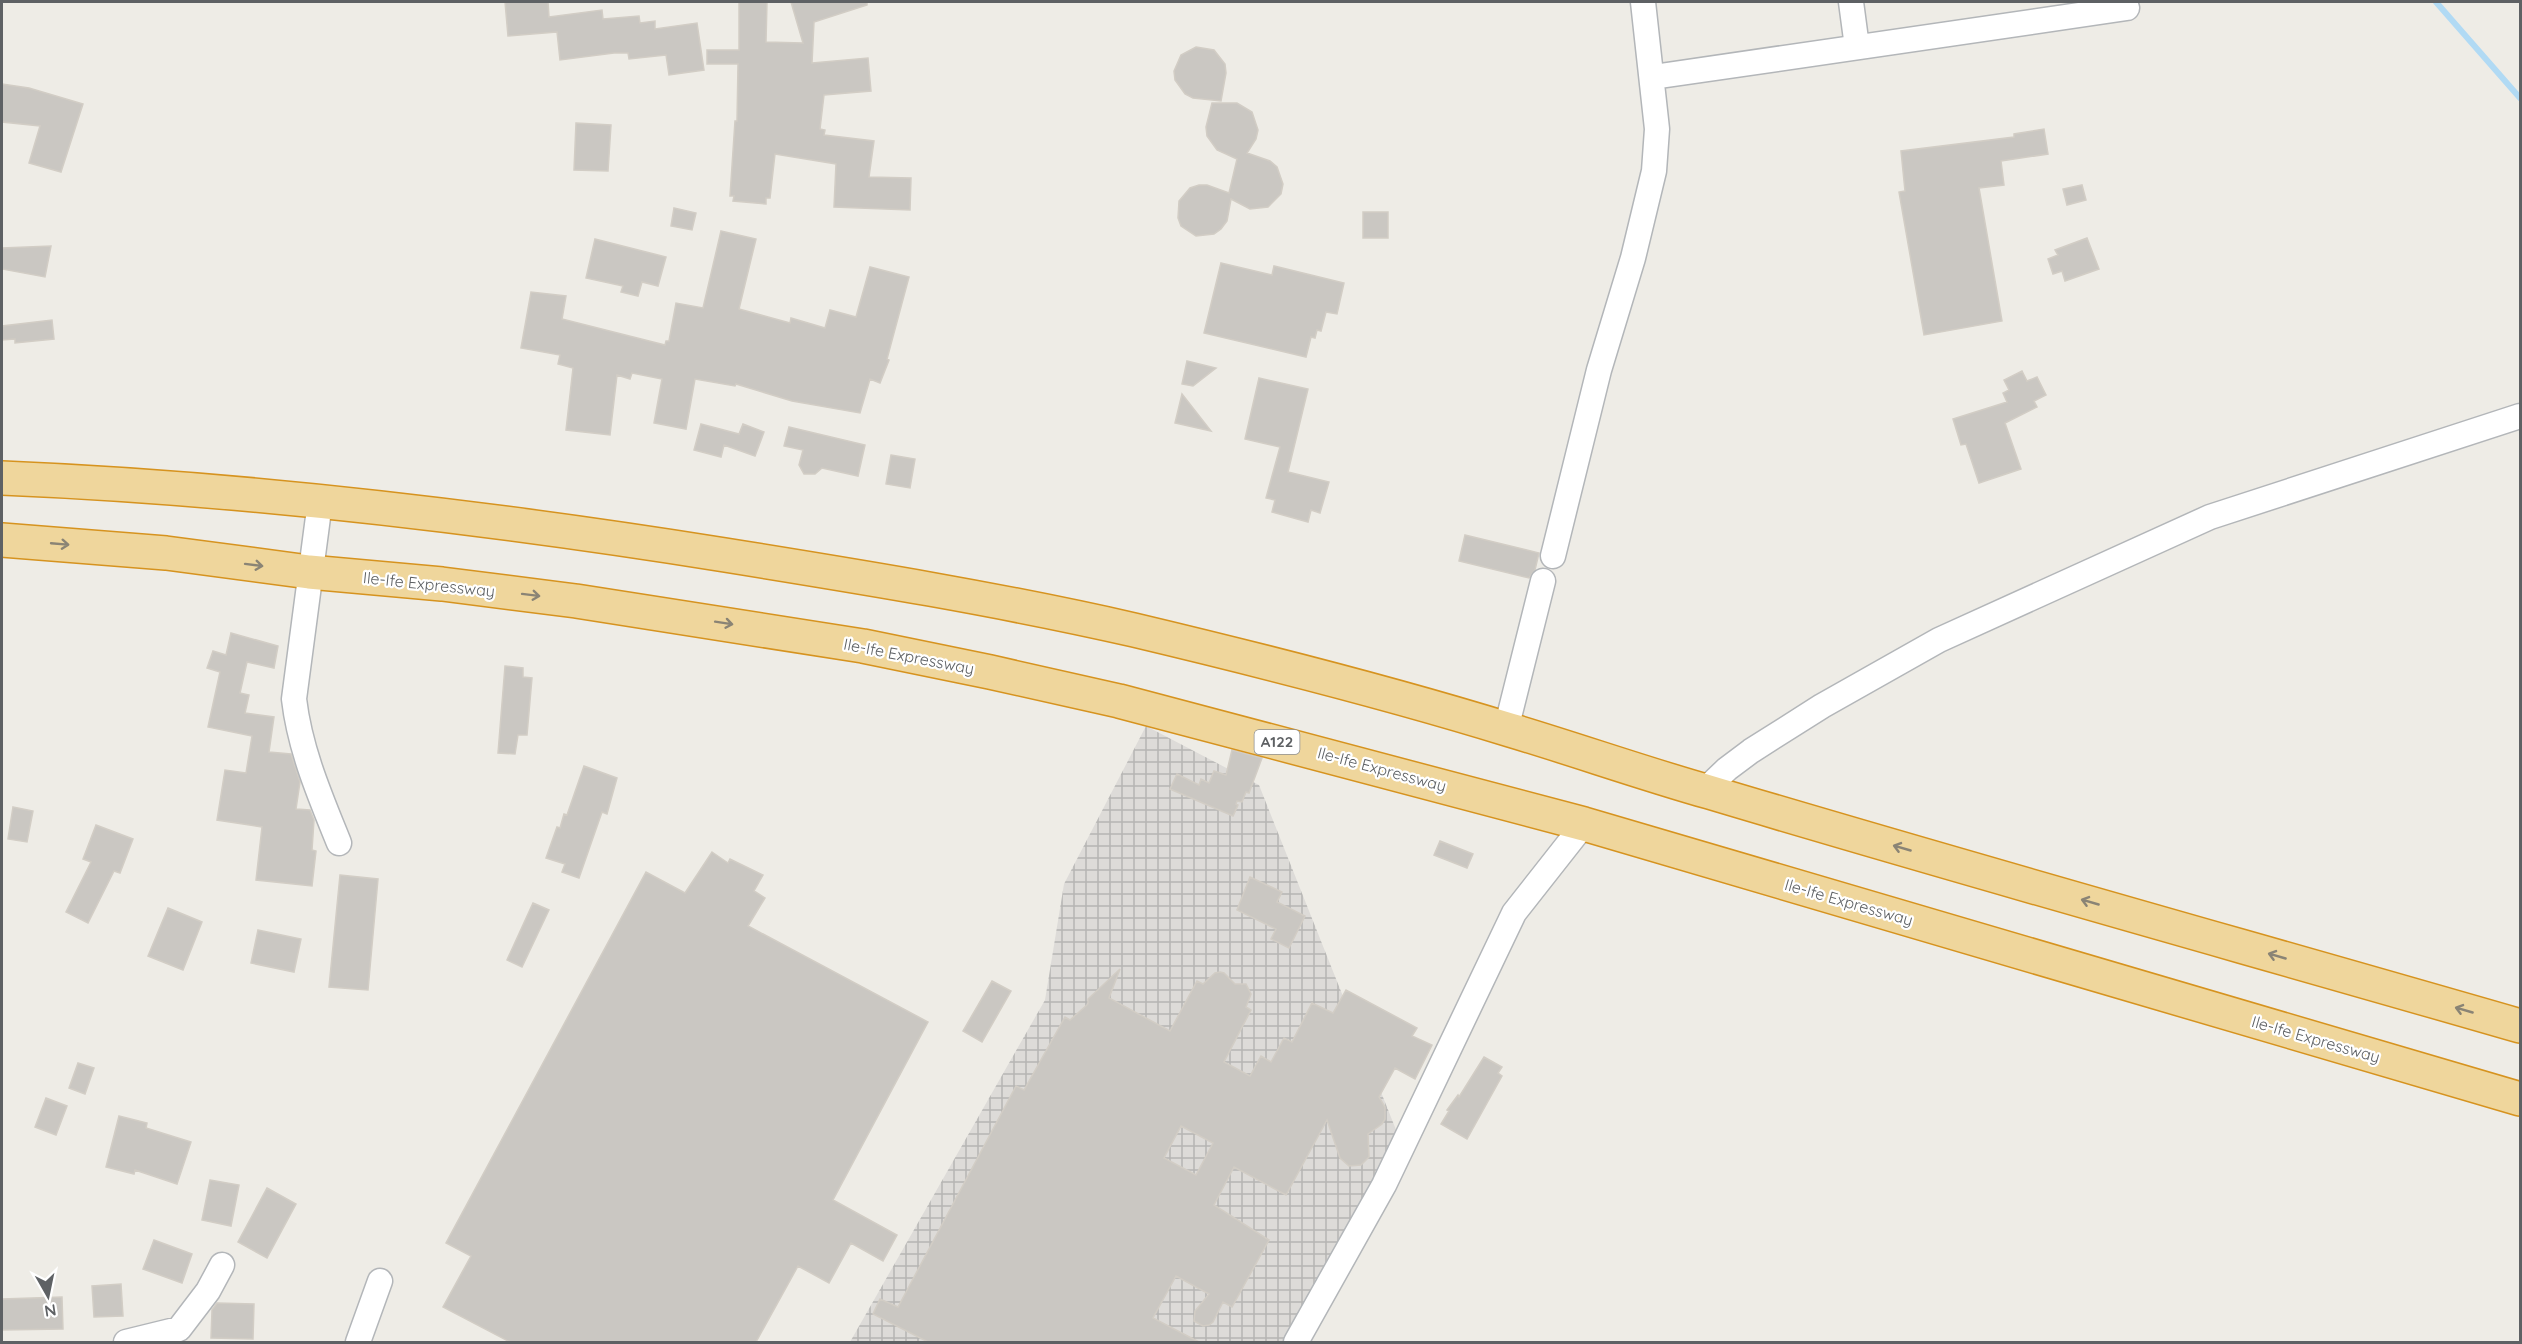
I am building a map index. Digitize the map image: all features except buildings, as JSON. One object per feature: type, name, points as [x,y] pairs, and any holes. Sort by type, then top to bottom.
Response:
[{"type":"highway","points":[[2,478],[320,502],[464,517],[604,536],[878,579],[1134,631],[1506,729],[1704,791],[2520,1026]]},
{"type":"highway","name":"Ile-Ife Expressway","points":[[2,540],[166,553],[309,572],[442,584],[576,601],[874,649],[1119,701],[1584,824],[2520,1099]]},
{"type":"street","points":[[1553,556],[1599,370],[1633,258],[1654,171],[1657,129],[1643,2]]},
{"type":"street","points":[[1851,2],[1857,47]]},
{"type":"street","points":[[1653,77],[2127,8]]},
{"type":"street","points":[[1704,791],[1727,769],[1751,751],[1822,706],[1939,640],[2210,517],[2520,416]]},
{"type":"street","points":[[320,502],[294,699],[298,728],[310,768],[339,843]]},
{"type":"street","points":[[1506,729],[1543,581]]},
{"type":"street","points":[[1296,1342],[1384,1185],[1514,913],[1584,824]]},
{"type":"street","points":[[126,1342],[179,1329],[208,1291],[222,1265]]},
{"type":"street","points":[[358,1342],[380,1281]]},
{"type":"shaded area","points":[[1146,726],[1259,785],[1408,1160],[1302,1342],[850,1342],[1045,1000],[1064,884]]},
{"type":"waterway","points":[[2436,2],[2520,98]]}]
